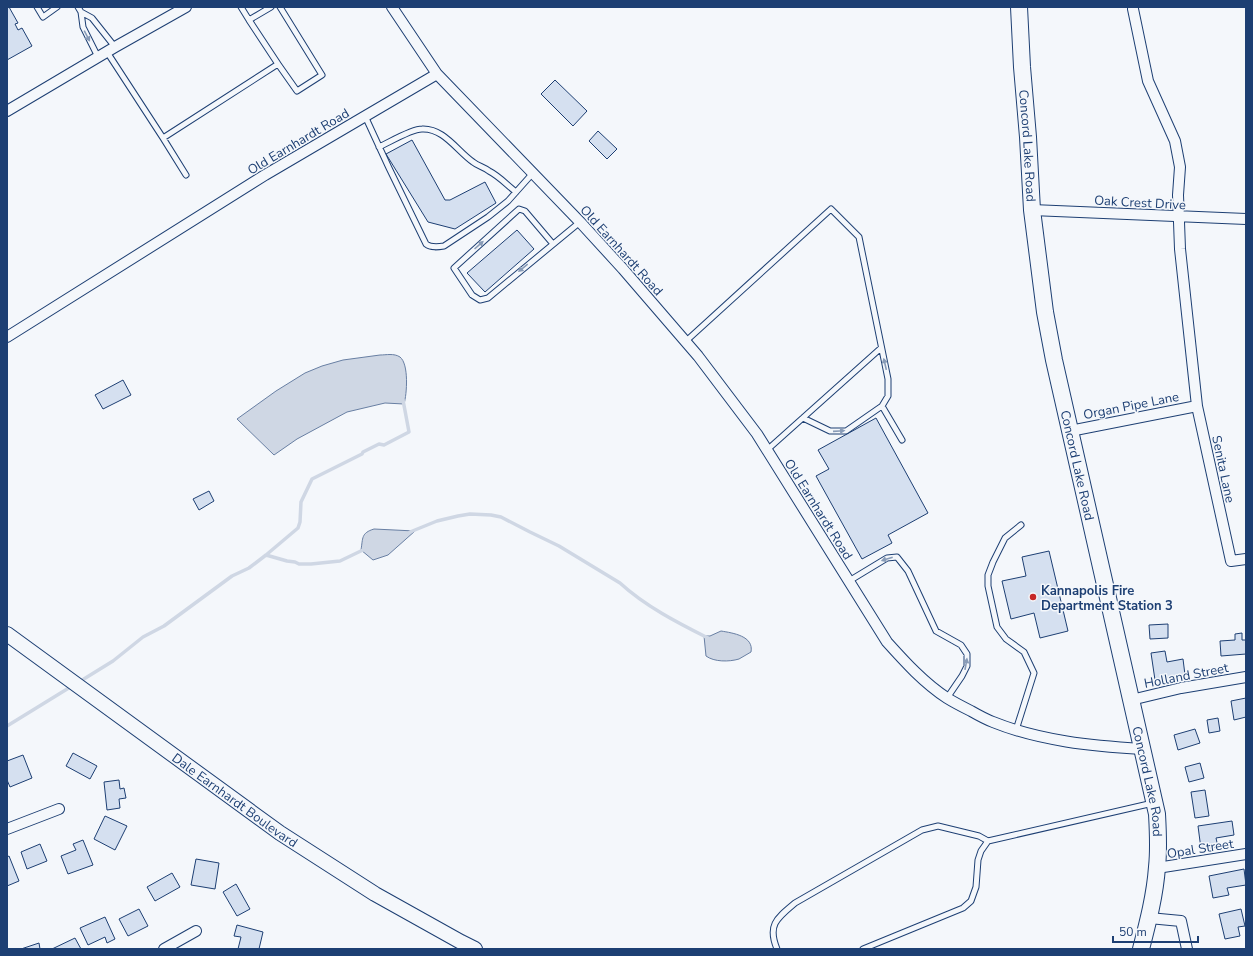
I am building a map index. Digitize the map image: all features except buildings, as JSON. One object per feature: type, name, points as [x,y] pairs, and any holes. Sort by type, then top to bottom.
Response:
[{"type":"main road","name":"Concord Lake Road","points":[[1019,7],[1032,210],[1045,312],[1054,360],[1157,814],[1157,868],[1149,918],[1142,949]]},
{"type":"main road","name":"Dale Earnhardt Boulevard","points":[[7,634],[280,833],[375,894],[475,949]]},
{"type":"street","points":[[7,111],[186,7]]},
{"type":"street","points":[[392,7],[437,74]]},
{"type":"street","name":"Senita Lane","points":[[1133,9],[1148,81],[1175,140],[1180,167],[1178,195],[1180,249],[1197,406],[1231,561],[1246,559]]},
{"type":"street","name":"Old Earnhardt Road","points":[[7,337],[265,175],[437,74],[580,222],[623,269],[698,356],[752,428],[887,642],[919,676],[947,698],[992,722],[1028,734],[1102,747],[1142,750]]},
{"type":"street","name":"Oak Crest Drive","points":[[1032,210],[1246,219]]},
{"type":"street","name":"Organ Pipe Lane","points":[[1070,431],[1197,406]]},
{"type":"street","name":"Holland Street","points":[[1131,700],[1181,688],[1246,677]]},
{"type":"street","points":[[7,829],[59,809]]},
{"type":"street","name":"Opal Street","points":[[1157,868],[1246,854]]},
{"type":"street","points":[[1149,918],[1181,921],[1187,949]]},
{"type":"street","points":[[164,949],[196,931]]},
{"type":"lane","points":[[37,7],[43,17],[58,7]]},
{"type":"lane","points":[[78,7],[82,12],[92,18],[107,52],[186,175]]},
{"type":"lane","points":[[241,7],[297,91],[322,76],[280,7]]},
{"type":"lane","points":[[250,20],[271,7]]},
{"type":"lane","points":[[82,12],[83,27],[107,52]]},
{"type":"lane","points":[[163,138],[278,64]]},
{"type":"lane","points":[[365,116],[426,244],[429,246],[444,246],[488,217],[508,201],[533,173]]},
{"type":"lane","points":[[379,146],[417,130],[427,129],[439,133],[472,162],[491,171],[516,192]]},
{"type":"lane","points":[[554,244],[525,211],[519,209],[454,268],[472,295],[480,300],[488,298],[554,244],[580,222]]},
{"type":"lane","points":[[686,342],[831,209],[859,237],[888,379],[888,396],[882,406],[846,431],[830,432],[803,418]]},
{"type":"lane","points":[[767,451],[881,348]]},
{"type":"lane","points":[[882,406],[902,440]]},
{"type":"lane","points":[[1016,730],[1034,673],[1024,652],[1006,639],[997,627],[988,586],[988,575],[992,562],[1005,538],[1020,525]]},
{"type":"lane","points":[[849,581],[887,558],[897,557],[904,565],[936,631],[961,645],[967,654],[967,666],[947,698]]},
{"type":"lane","points":[[777,949],[773,938],[773,925],[782,913],[795,903],[922,830],[938,826],[979,836],[988,841],[1154,803]]},
{"type":"lane","points":[[862,949],[963,908],[971,901],[976,887],[978,860],[981,851],[988,841]]},
{"type":"shaded area","points":[[380,355],[395,355],[400,357],[403,361],[406,372],[406,393],[404,404],[385,403],[347,412],[297,439],[274,455],[237,419],[276,391],[305,373],[343,360]]},
{"type":"shaded area","points":[[374,529],[415,531],[388,555],[373,560],[361,550],[363,536],[367,532]]},
{"type":"shaded area","points":[[721,631],[742,636],[749,642],[751,652],[739,659],[731,661],[717,660],[706,656],[704,636],[710,636]]},
{"type":"waterway","points":[[79,682],[113,661],[143,637],[164,626],[232,576],[249,568],[298,528],[300,522],[301,502],[312,479],[379,444],[384,445],[409,432],[403,400]]},
{"type":"waterway","points":[[410,532],[437,521],[470,514],[501,517],[559,546],[620,583],[662,614],[708,638]]},
{"type":"waterway","points":[[266,555],[299,564],[311,564],[340,561],[365,549]]},
{"type":"waterway","points":[[7,726],[72,686]]},
{"type":"place","name":"Kannapolis Fire Department Station 3","points":[[1033,597]]}]
